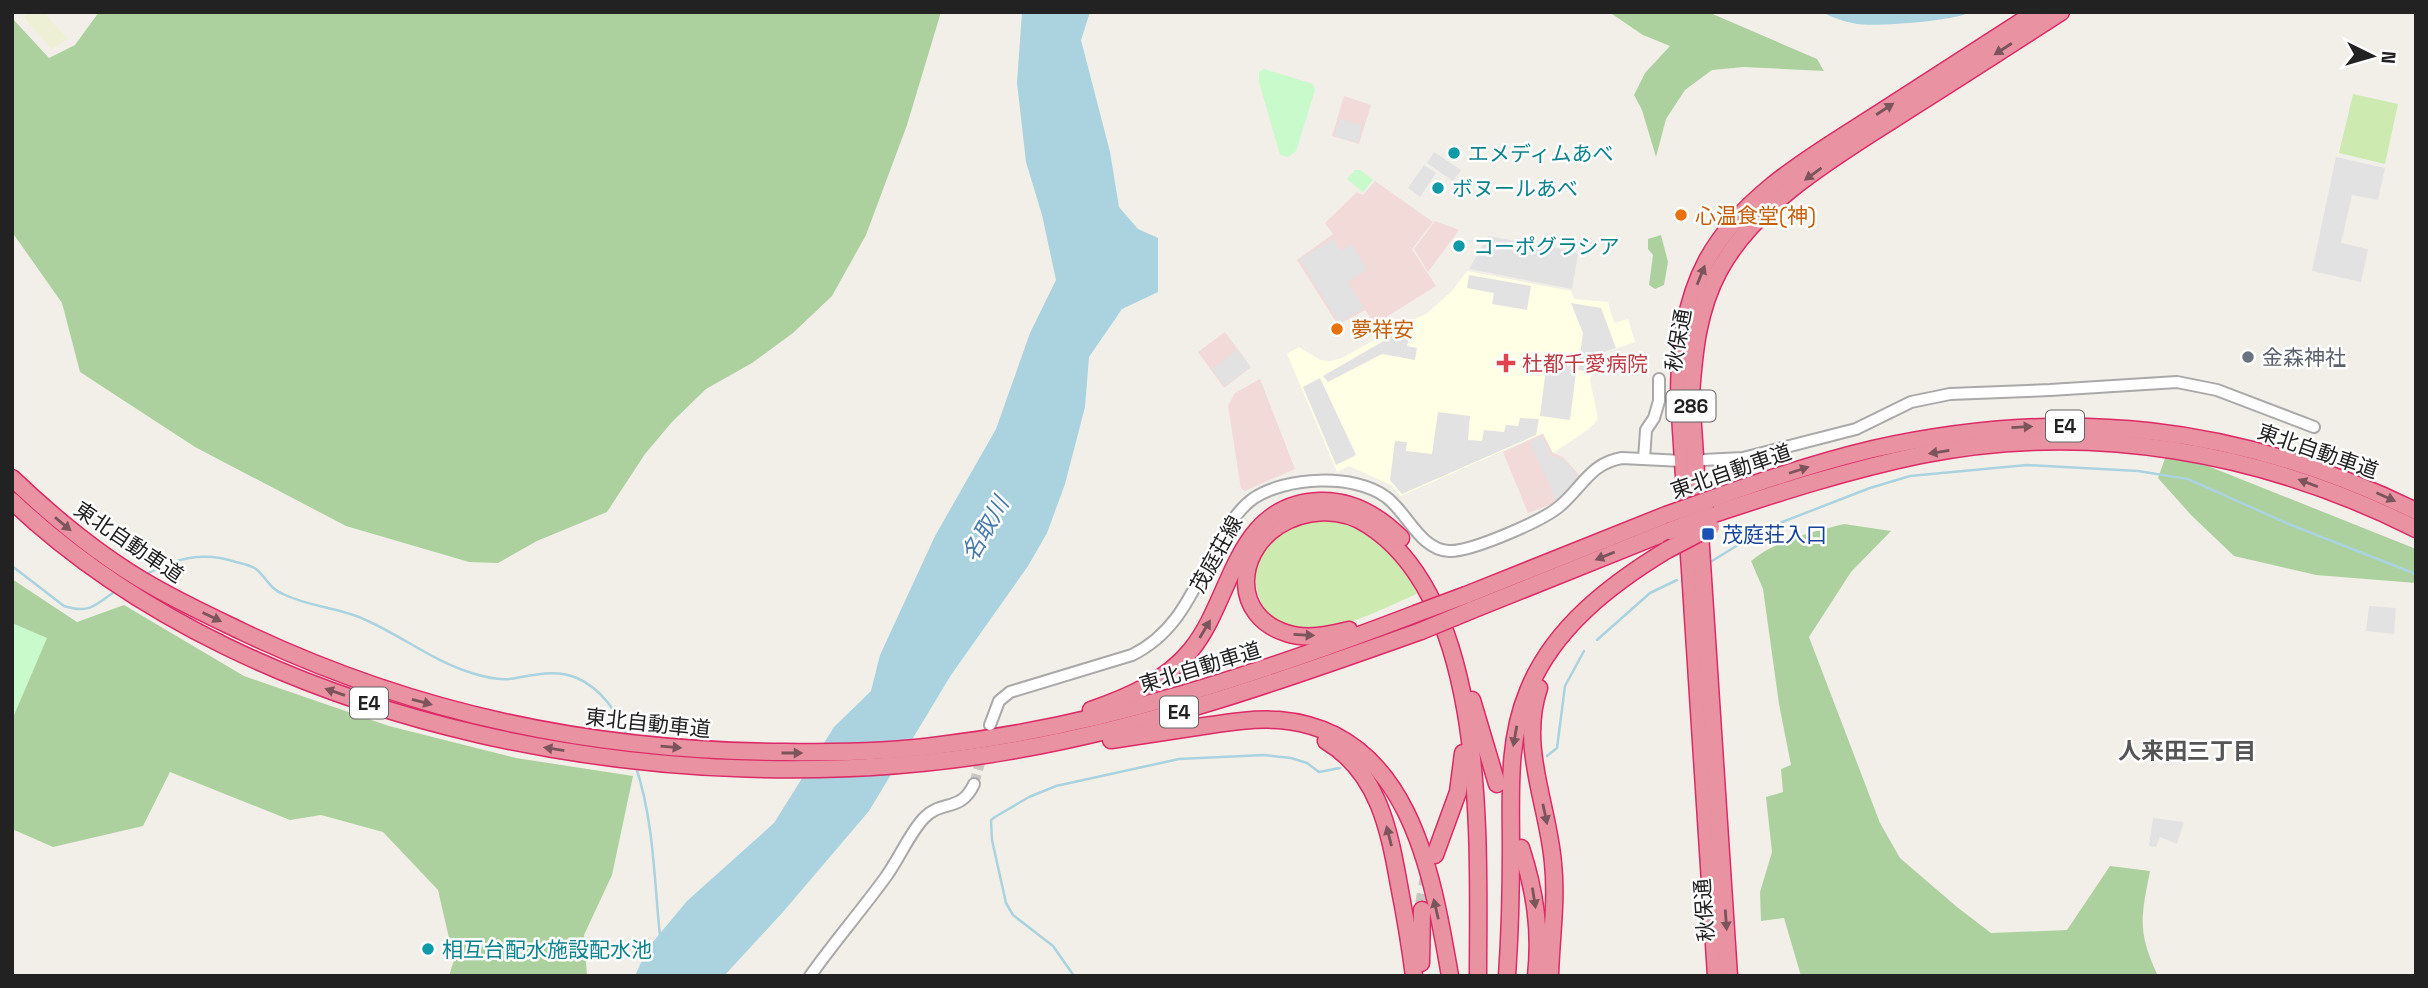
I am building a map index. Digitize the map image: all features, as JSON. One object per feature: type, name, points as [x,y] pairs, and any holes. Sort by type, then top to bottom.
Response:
[{"type":"highway","name":"秋保通","points":[[1730,976],[1688,461],[1679,399],[1680,347],[1698,282],[1707,260],[1730,227],[1756,200],[1811,158],[2036,12]]},
{"type":"highway","name":"秋保通","points":[[1716,976],[1688,461],[1695,344],[1704,306],[1719,271],[1741,236],[1775,202],[1850,148],[2061,12]]},
{"type":"highway","name":"東北自動車道","points":[[1711,514],[1818,464],[1883,447],[1965,432],[2057,425],[2162,432],[2252,449],[2333,475],[2416,511]]},
{"type":"highway","name":"東北自動車道","points":[[12,478],[122,577],[135,594],[211,640],[259,663],[355,699],[467,732],[622,759],[761,769],[929,765],[1049,744],[1157,719],[1255,690],[1421,631],[1467,598],[1567,546],[1711,514],[1748,511],[1875,466],[1922,455],[2015,443],[2084,442],[2161,447],[2206,455],[2292,477],[2416,529]]},
{"type":"highway","name":"東北自動車道","points":[[12,501],[60,544],[122,577],[151,586],[267,643],[359,681],[412,699],[473,716],[618,742],[757,752],[866,751],[939,746],[1047,728],[1153,704],[1297,659],[1414,610],[1467,598],[1668,523]]},
{"type":"highway","points":[[974,741],[1094,709],[1130,695],[1160,678],[1181,662],[1201,636],[1237,559],[1253,533],[1275,515],[1310,502],[1335,502],[1361,508],[1385,523],[1410,546],[1430,574],[1455,632],[1478,726],[1497,784]]},
{"type":"highway","points":[[1414,610],[1331,635],[1289,634],[1266,623],[1256,614],[1247,593],[1247,570],[1257,546],[1266,536],[1285,522],[1311,513],[1325,512],[1350,516],[1386,538],[1409,562],[1429,592],[1440,614],[1454,656],[1464,708],[1474,796],[1478,976]]},
{"type":"highway","points":[[1507,976],[1514,742],[1521,708],[1535,675],[1566,632],[1598,598],[1667,550],[1711,514]]},
{"type":"highway","points":[[1550,976],[1555,896],[1553,859],[1532,754],[1531,725],[1543,676],[1566,632]]},
{"type":"highway","points":[[1435,855],[1456,801],[1462,763],[1461,713],[1454,656]]},
{"type":"highway","points":[[1467,680],[1478,738],[1483,793],[1487,976]]},
{"type":"highway","points":[[929,765],[1260,720],[1294,722],[1325,731],[1355,747],[1393,786],[1413,828],[1436,906],[1450,976]]},
{"type":"highway","points":[[1190,728],[1237,725],[1293,729],[1322,739],[1345,754],[1355,765],[1372,789],[1385,820],[1396,866],[1414,976]]},
{"type":"highway","points":[[1521,848],[1533,887],[1543,976]]},
{"type":"highway","points":[[1421,976],[1422,911]]},
{"type":"highway","points":[[1543,976],[1552,936]]},
{"type":"highway","points":[[1536,976],[1538,949]]},
{"type":"street","points":[[1644,459],[1646,430],[1654,418],[1659,401],[1659,379]]},
{"type":"street","name":"茂庭荘線","points":[[990,725],[999,701],[1010,692],[1147,648],[1172,625],[1191,599],[1220,540],[1241,509],[1254,498],[1296,482],[1339,482],[1373,489],[1396,506],[1426,541],[1448,551],[1475,546],[1541,519],[1562,504],[1599,465],[1622,458],[1688,461],[1742,458],[1856,429],[1924,398],[1950,394],[2177,382],[2217,390],[2314,427]]},
{"type":"street","points":[[810,976],[886,876],[922,820],[931,812],[963,800],[969,795],[974,784]]},
{"type":"shaded area","points":[[28,12],[43,12],[68,39],[51,49],[24,17]]},
{"type":"shaded area","points":[[1344,96],[1371,105],[1359,144],[1332,136]]},
{"type":"shaded area","points":[[1340,119],[1362,125],[1357,143],[1335,136]]},
{"type":"shaded area","points":[[1434,152],[1461,170],[1453,181],[1427,163]]},
{"type":"shaded area","points":[[2336,157],[2385,168],[2378,200],[2352,195],[2341,243],[2368,249],[2361,282],[2312,271]]},
{"type":"shaded area","points":[[1424,165],[1436,173],[1420,197],[1408,188]]},
{"type":"shaded area","points":[[1375,181],[1433,222],[1412,249],[1436,286],[1375,324],[1365,310],[1338,325],[1297,260],[1333,234],[1325,223],[1357,192],[1363,195]]},
{"type":"shaded area","points":[[1435,221],[1459,230],[1428,272],[1414,249]]},
{"type":"shaded area","points":[[1488,236],[1578,254],[1572,289],[1469,269]]},
{"type":"shaded area","points":[[1334,239],[1341,251],[1352,244],[1367,270],[1348,282],[1364,308],[1339,323],[1300,259]]},
{"type":"shaded area","points":[[1467,271],[1571,291],[1574,299],[1608,302],[1614,323],[1628,319],[1635,342],[1597,355],[1590,380],[1598,419],[1589,429],[1553,453],[1543,433],[1401,496],[1391,485],[1349,466],[1337,472],[1287,354],[1299,347],[1320,360],[1342,358],[1426,314],[1451,292]]},
{"type":"shaded area","points":[[1469,275],[1531,286],[1527,310],[1492,304],[1494,293],[1467,288]]},
{"type":"shaded area","points":[[1571,303],[1601,308],[1616,348],[1596,355],[1592,372],[1578,370],[1583,333]]},
{"type":"shaded area","points":[[1406,328],[1411,329],[1407,346],[1417,348],[1415,360],[1382,354],[1328,382],[1323,376]]},
{"type":"shaded area","points":[[1225,332],[1251,367],[1224,388],[1198,352]]},
{"type":"shaded area","points":[[1237,350],[1250,367],[1225,386],[1212,369]]},
{"type":"shaded area","points":[[1547,360],[1577,364],[1570,420],[1540,416]]},
{"type":"shaded area","points":[[1320,378],[1356,455],[1336,465],[1303,387]]},
{"type":"shaded area","points":[[1260,379],[1295,469],[1245,491],[1241,489],[1228,406],[1235,393]]},
{"type":"shaded area","points":[[1438,412],[1470,416],[1468,440],[1482,441],[1484,430],[1504,432],[1506,425],[1518,426],[1520,418],[1539,419],[1536,435],[1402,494],[1390,480],[1395,441],[1407,442],[1406,451],[1432,454]]},
{"type":"shaded area","points":[[1543,434],[1553,453],[1563,457],[1580,476],[1557,502],[1528,513],[1503,452]]},
{"type":"shaded area","points":[[1542,436],[1552,456],[1564,459],[1578,476],[1556,501],[1530,442]]},
{"type":"shaded area","points":[[2369,606],[2396,608],[2394,634],[2366,631]]},
{"type":"shaded area","points":[[2153,818],[2184,822],[2177,844],[2160,837],[2156,847],[2149,846]]},
{"type":"green space","points":[[99,12],[941,12],[907,125],[866,235],[832,296],[793,333],[752,363],[706,389],[672,422],[645,454],[607,512],[537,541],[498,563],[469,562],[346,526],[195,447],[80,372],[62,303],[12,232],[12,18],[49,58],[75,45]]},
{"type":"green space","points":[[1609,12],[1708,12],[1817,59],[1824,71],[1744,67],[1712,70],[1685,90],[1666,119],[1656,157],[1642,110],[1634,95],[1645,73],[1670,46],[1643,35]]},
{"type":"green space","points":[[1264,69],[1313,84],[1315,90],[1296,151],[1288,157],[1280,155],[1259,82],[1259,72]]},
{"type":"green space","points":[[2353,94],[2398,104],[2385,164],[2339,153]]},
{"type":"green space","points":[[1355,170],[1361,170],[1373,180],[1363,192],[1347,179]]},
{"type":"green space","points":[[1661,235],[1668,262],[1664,285],[1655,289],[1649,285],[1653,255],[1648,249],[1648,239]]},
{"type":"green space","points":[[2168,450],[2416,549],[2416,583],[2316,575],[2234,556],[2191,515],[2158,478]]},
{"type":"green space","points":[[1338,519],[1371,532],[1407,571],[1417,594],[1341,625],[1316,629],[1290,626],[1272,615],[1260,600],[1256,581],[1258,562],[1267,544],[1283,529],[1305,520]]},
{"type":"green space","points":[[1844,524],[1891,531],[1851,572],[1809,637],[1880,823],[1900,858],[1991,933],[2067,930],[2110,866],[2150,871],[2143,924],[2147,947],[2158,976],[1801,976],[1784,918],[1761,921],[1760,892],[1772,852],[1766,797],[1783,792],[1781,769],[1791,765],[1779,704],[1763,589],[1751,561],[1783,542]]},
{"type":"green space","points":[[12,579],[77,622],[124,605],[244,676],[389,726],[516,758],[633,776],[612,875],[584,935],[587,976],[449,976],[454,960],[438,890],[383,832],[321,815],[290,820],[170,772],[143,826],[53,847],[12,829]]},
{"type":"green space","points":[[12,623],[47,638],[12,720]]},
{"type":"water","name":"名取川","points":[[1022,12],[1090,12],[1081,40],[1110,152],[1119,207],[1138,229],[1158,238],[1158,292],[1122,309],[1089,357],[1085,407],[1065,484],[1047,533],[1028,566],[951,675],[869,811],[724,976],[635,976],[647,949],[687,901],[774,823],[834,727],[871,691],[880,655],[935,536],[996,429],[1030,333],[1056,280],[1042,215],[1026,162],[1017,83]]},
{"type":"water","points":[[1821,12],[1970,12],[1933,21],[1866,25],[1848,22]]},
{"type":"waterway","points":[[1712,561],[1764,529],[1870,488],[1910,476],[2027,465],[2138,471],[2188,479],[2291,525],[2416,574]]},
{"type":"waterway","points":[[145,575],[167,564],[189,558],[212,557],[249,566],[256,569],[283,594],[359,617],[457,668],[499,679],[552,673],[577,678],[608,702],[627,737]]},
{"type":"waterway","points":[[12,566],[64,606],[87,608],[118,590]]},
{"type":"waterway","points":[[1597,640],[1650,593],[1677,580]]},
{"type":"waterway","points":[[1547,756],[1557,748],[1565,686],[1584,651]]},
{"type":"waterway","points":[[1074,976],[1053,946],[1013,915],[1006,903],[992,840],[991,820],[1029,797],[1056,786],[1179,759],[1264,755],[1291,758],[1307,763],[1319,772],[1340,768]]},
{"type":"waterway","points":[[636,767],[650,830],[660,936]]},
{"type":"tunnel","points":[[974,784],[983,752]]},
{"type":"tunnel","points":[[1422,910],[1429,872]]},
{"type":"place","name":"エメディムあべ","points":[[1454,153]]},
{"type":"place","name":"ボヌールあべ","points":[[1438,188]]},
{"type":"place","name":"心温食堂(神)","points":[[1681,215]]},
{"type":"place","name":"コーポグラシア","points":[[1459,246]]},
{"type":"place","name":"夢祥安","points":[[1337,329]]},
{"type":"place","name":"金森神社","points":[[2248,357]]},
{"type":"place","name":"杜都千愛病院","points":[[1506,363]]},
{"type":"place","name":"茂庭荘入口","points":[[1708,534]]},
{"type":"place","name":"相互台配水施設配水池","points":[[428,949]]},
{"type":"district","name":"人来田三丁目","points":[[2187,751]]}]
